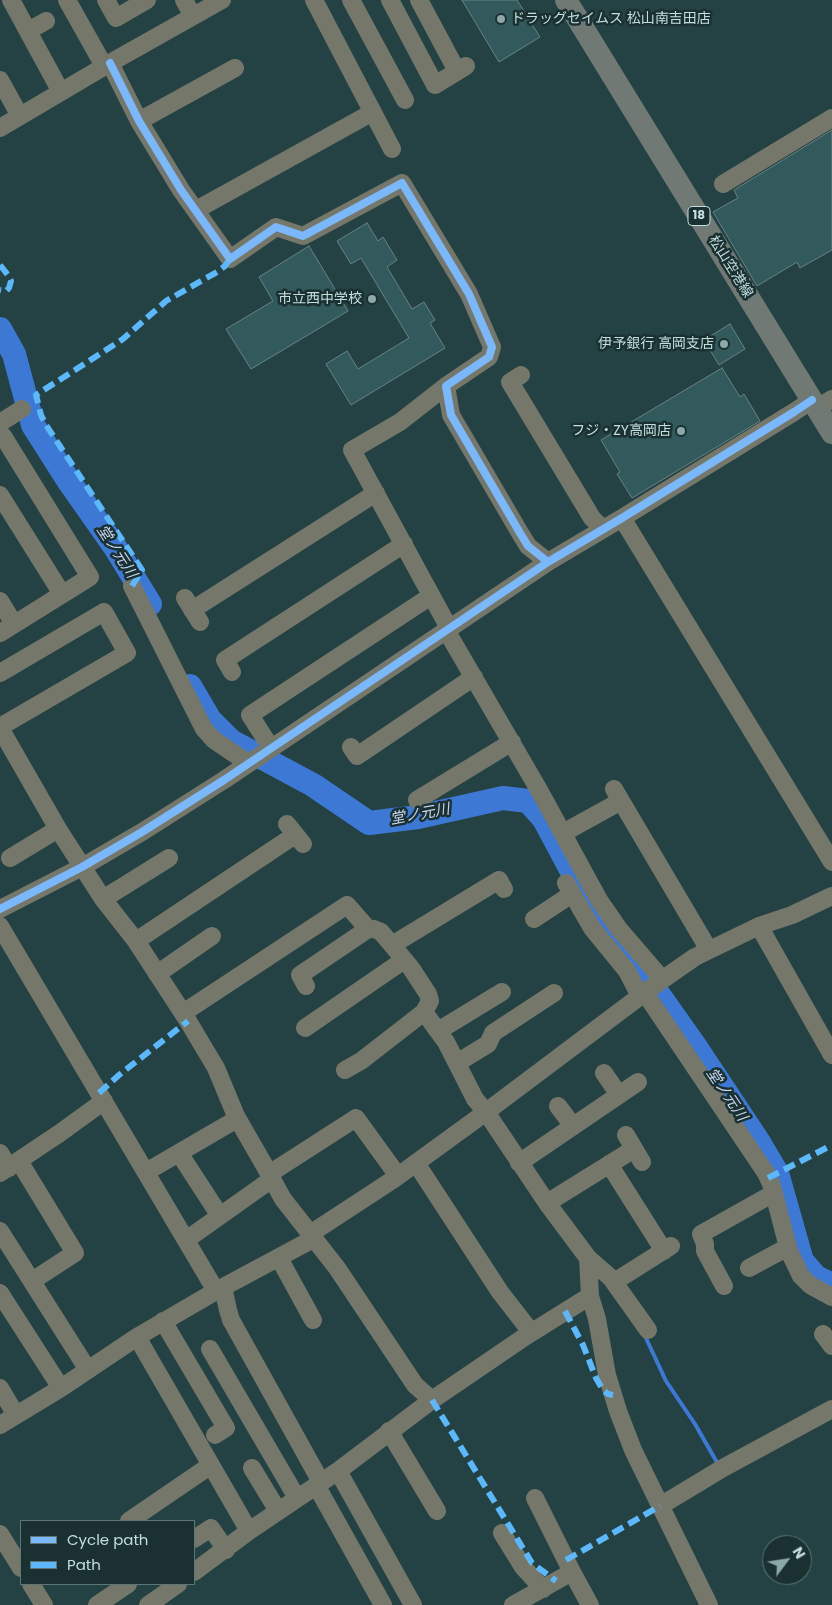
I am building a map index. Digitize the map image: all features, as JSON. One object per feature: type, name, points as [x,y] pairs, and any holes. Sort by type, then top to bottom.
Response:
[{"type":"main road","name":"松山空港線","points":[[566,0],[820,402],[832,433]]},
{"type":"street","points":[[11,0],[60,92]]},
{"type":"street","points":[[67,0],[181,190],[230,259],[276,227],[303,236],[402,183],[468,294],[492,347],[489,357],[446,386],[400,422],[352,450],[474,677],[608,916],[766,1173],[794,1264],[801,1276],[810,1285],[832,1297]]},
{"type":"street","points":[[106,0],[116,18],[147,0]]},
{"type":"street","points":[[184,0],[193,16]]},
{"type":"street","points":[[0,128],[222,0]]},
{"type":"street","points":[[314,0],[392,149]]},
{"type":"street","points":[[351,0],[405,99]]},
{"type":"street","points":[[390,0],[435,85],[462,69],[418,0]]},
{"type":"street","points":[[28,31],[46,21]]},
{"type":"street","points":[[139,120],[235,68]]},
{"type":"street","points":[[0,80],[20,116]]},
{"type":"street","points":[[196,210],[373,112]]},
{"type":"street","points":[[723,184],[832,118]]},
{"type":"street","points":[[521,375],[510,382],[592,518],[603,529]]},
{"type":"street","points":[[446,386],[451,415],[528,546],[548,562]]},
{"type":"street","points":[[0,909],[82,867],[150,827],[224,780],[548,562],[794,412],[820,402]]},
{"type":"street","points":[[0,423],[22,408]]},
{"type":"street","points":[[0,434],[90,577],[7,629],[0,601]]},
{"type":"street","points":[[192,610],[260,575],[317,541],[376,493]]},
{"type":"street","points":[[0,495],[62,594]]},
{"type":"street","points":[[622,518],[832,862]]},
{"type":"street","points":[[232,672],[225,660],[353,585],[404,544]]},
{"type":"street","points":[[132,586],[204,729],[214,740],[248,763]]},
{"type":"street","points":[[271,748],[250,715],[431,596]]},
{"type":"street","points":[[0,673],[104,612],[127,653],[0,728],[82,867],[103,899],[136,941],[216,1068],[237,1119],[282,1199],[337,1268],[415,1385],[432,1400]]},
{"type":"street","points":[[351,747],[357,756],[474,677]]},
{"type":"street","points":[[417,800],[512,742]]},
{"type":"street","points":[[563,833],[618,795],[709,950]]},
{"type":"street","points":[[10,858],[58,829]]},
{"type":"street","points":[[136,941],[200,906],[243,862],[295,834]]},
{"type":"street","points":[[103,899],[170,858]]},
{"type":"street","points":[[392,945],[499,880],[504,889]]},
{"type":"street","points":[[534,919],[569,889],[592,928],[603,952],[651,988]]},
{"type":"street","points":[[0,1425],[61,1388],[137,1336],[279,1258],[311,1237],[486,1112],[695,957],[759,926],[792,915],[832,896]]},
{"type":"street","points":[[183,1013],[246,963],[347,905],[368,929]]},
{"type":"street","points":[[0,926],[186,1240],[220,1289],[231,1320],[383,1605]]},
{"type":"street","points":[[759,926],[832,1055]]},
{"type":"street","points":[[306,986],[300,975],[368,929],[374,929],[381,932],[392,945],[428,994],[430,1000],[424,1012],[361,1061],[345,1070]]},
{"type":"street","points":[[157,974],[212,936]]},
{"type":"street","points":[[305,1028],[404,960]]},
{"type":"street","points":[[438,1031],[502,992]]},
{"type":"street","points":[[457,1064],[488,1044],[494,1033],[554,993]]},
{"type":"street","points":[[424,1012],[446,1042],[475,1099],[486,1112],[547,1203],[588,1258],[614,1282],[648,1330]]},
{"type":"street","points":[[604,1073],[619,1095]]},
{"type":"street","points":[[519,1163],[638,1082]]},
{"type":"street","points":[[9,1167],[104,1101]]},
{"type":"street","points":[[558,1106],[573,1126]]},
{"type":"street","points":[[186,1240],[220,1216],[270,1176],[356,1118],[398,1176]]},
{"type":"street","points":[[146,1172],[237,1119]]},
{"type":"street","points":[[547,1203],[634,1149]]},
{"type":"street","points":[[0,1152],[9,1167],[75,1253],[32,1280]]},
{"type":"street","points":[[179,1153],[220,1216]]},
{"type":"street","points":[[416,1163],[500,1292],[531,1332]]},
{"type":"street","points":[[609,1164],[668,1248],[614,1282]]},
{"type":"street","points":[[724,1286],[705,1251],[705,1244],[701,1234],[774,1194]]},
{"type":"street","points":[[0,1231],[88,1370]]},
{"type":"street","points":[[749,1268],[788,1247]]},
{"type":"street","points":[[279,1258],[314,1320]]},
{"type":"street","points":[[588,1258],[590,1296],[597,1319],[607,1375],[618,1411],[633,1450],[709,1605]]},
{"type":"street","points":[[0,1292],[61,1388]]},
{"type":"street","points":[[195,1571],[249,1531],[338,1471],[432,1400],[531,1332],[590,1296]]},
{"type":"street","points":[[163,1321],[226,1428],[215,1435]]},
{"type":"street","points":[[137,1336],[249,1531]]},
{"type":"street","points":[[210,1349],[297,1498]]},
{"type":"street","points":[[0,1388],[16,1415]]},
{"type":"street","points":[[660,1506],[723,1468],[830,1414]]},
{"type":"street","points":[[389,1431],[437,1511]]},
{"type":"street","points":[[130,1520],[143,1503],[211,1465]]},
{"type":"street","points":[[252,1468],[278,1511]]},
{"type":"street","points":[[338,1471],[413,1605]]},
{"type":"street","points":[[535,1498],[590,1605]]},
{"type":"street","points":[[195,1538],[211,1528],[226,1550]]},
{"type":"street","points":[[502,1533],[523,1567],[542,1589]]},
{"type":"street","points":[[0,1534],[20,1566]]},
{"type":"street","points":[[513,1605],[572,1572]]},
{"type":"street","points":[[34,1585],[44,1605]]},
{"type":"street","points":[[97,1605],[127,1585]]},
{"type":"street","points":[[148,1605],[177,1585]]},
{"type":"building","name":"ドラッグセイムス 松山南吉田店","points":[[462,0],[517,0],[540,37],[499,62]]},
{"type":"building","points":[[832,130],[832,250],[800,268],[797,262],[757,286],[713,212],[738,198],[734,190]]},
{"type":"building","points":[[367,223],[378,241],[383,237],[397,260],[387,267],[412,309],[424,302],[435,320],[430,323],[445,348],[351,405],[326,364],[347,351],[358,369],[409,338],[361,258],[351,264],[337,241]]},
{"type":"building","points":[[309,246],[348,311],[251,369],[226,329],[273,301],[259,277]]},
{"type":"building","name":"伊予銀行 高岡支店","points":[[730,324],[745,349],[719,365],[704,340]]},
{"type":"building","name":"フジ・ZY高岡店","points":[[722,368],[740,397],[744,394],[760,421],[632,498],[617,474],[620,472],[601,440]]},
{"type":"waterway","name":"堂ノ元川","points":[[0,329],[14,354],[33,425],[68,480],[115,547],[150,604]]},
{"type":"waterway","name":"堂ノ元川","points":[[190,686],[210,720],[231,741],[313,785],[369,823],[418,817],[503,798],[528,801],[544,819],[591,907],[647,978],[760,1144],[777,1173],[802,1261],[816,1277],[832,1285]]},
{"type":"waterway","points":[[645,1336],[666,1381],[695,1424],[719,1466]]},
{"type":"marked path","points":[[132,586],[142,570],[46,425],[41,415],[36,395],[123,339],[166,301],[217,272],[230,259]]},
{"type":"marked path","points":[[0,265],[11,281],[6,291],[0,290]]},
{"type":"marked path","points":[[99,1093],[188,1021]]},
{"type":"marked path","points":[[768,1178],[832,1145]]},
{"type":"marked path","points":[[565,1311],[583,1345],[596,1378],[603,1390],[613,1395]]},
{"type":"marked path","points":[[432,1400],[532,1563],[556,1581]]},
{"type":"marked path","points":[[566,1560],[660,1506]]},
{"type":"cycle path","points":[[110,63],[139,121],[181,190],[230,259],[276,227],[303,236],[402,183],[469,294],[492,347],[489,357],[446,386],[451,415],[528,546],[548,562]]},
{"type":"cycle path","points":[[0,909],[82,867],[142,832],[224,780],[548,562],[812,400]]},
{"type":"place","name":"ドラッグセイムス 松山南吉田店","points":[[501,19]]},
{"type":"place","name":"市立西中学校","points":[[372,299]]},
{"type":"place","name":"伊予銀行 高岡支店","points":[[724,344]]},
{"type":"place","name":"フジ・ZY高岡店","points":[[681,431]]}]
